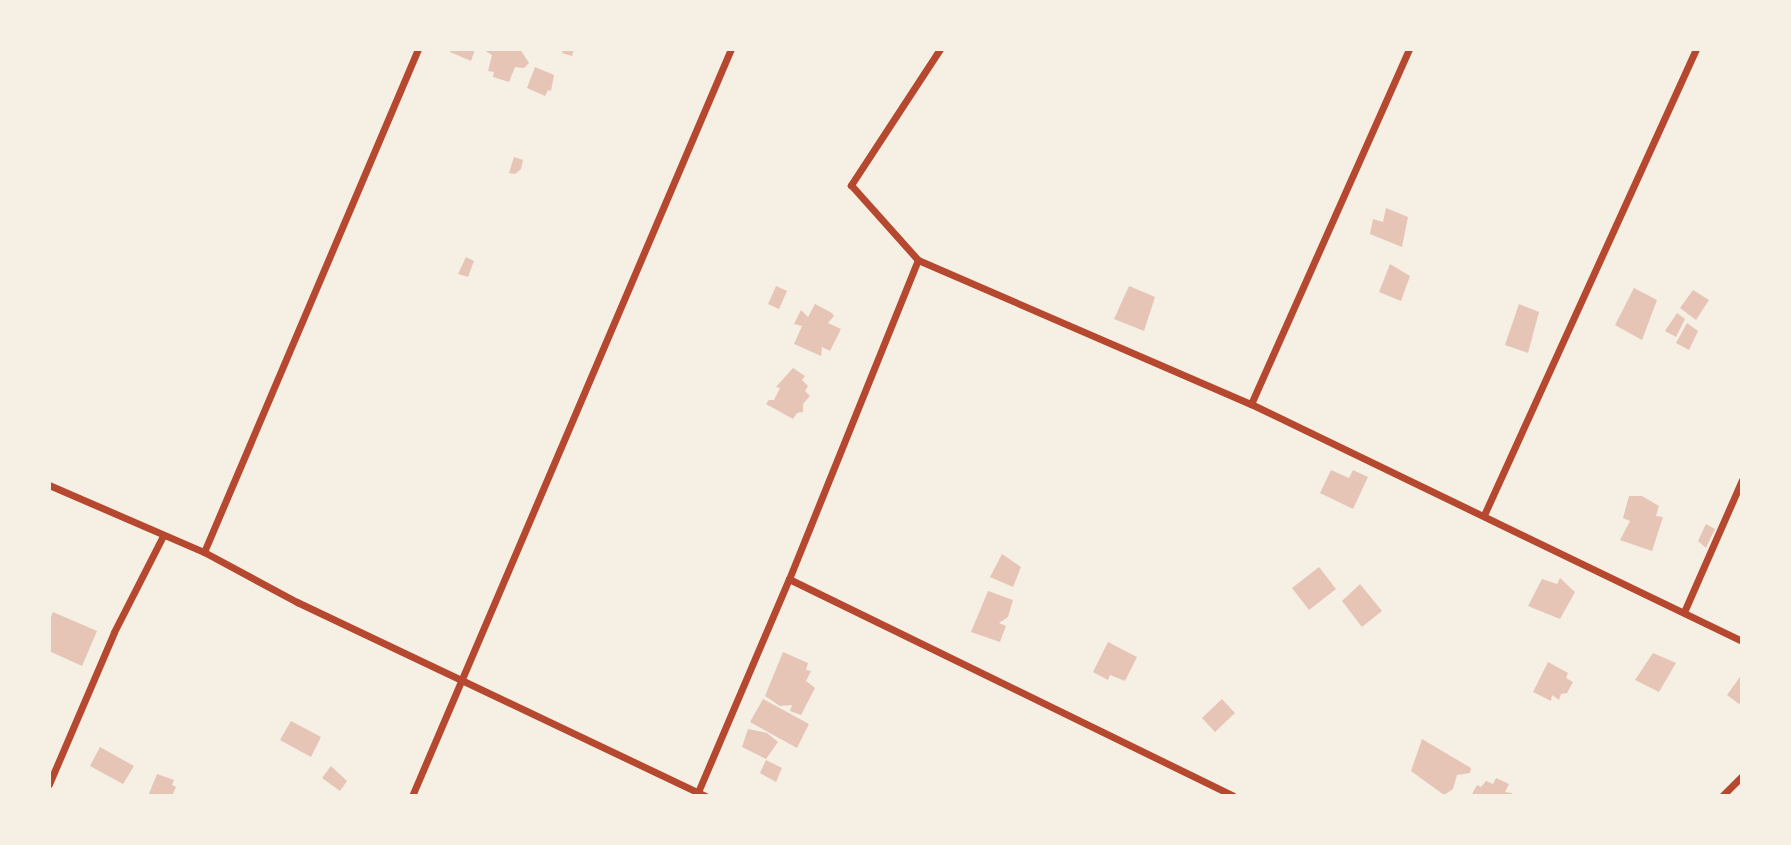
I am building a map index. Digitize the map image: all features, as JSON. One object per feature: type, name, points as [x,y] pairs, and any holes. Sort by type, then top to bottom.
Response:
[{"type":"street","points":[[204,552],[418,49]]},
{"type":"street","points":[[412,796],[732,49]]},
{"type":"street","points":[[940,49],[851,185],[918,260],[1251,404],[1742,641]]},
{"type":"street","points":[[1251,404],[1409,49]]},
{"type":"street","points":[[1484,515],[1696,49]]},
{"type":"street","points":[[698,792],[789,579],[918,260]]},
{"type":"street","points":[[1684,612],[1742,480]]},
{"type":"street","points":[[49,485],[204,552],[297,602],[706,796]]},
{"type":"street","points":[[49,784],[114,632],[163,536]]},
{"type":"street","points":[[789,579],[1233,796]]},
{"type":"street","points":[[1722,796],[1742,776]]},
{"type":"building","points":[[451,49],[475,49],[471,61],[450,52]]},
{"type":"building","points":[[482,49],[520,49],[529,63],[524,68],[515,67],[509,82],[493,77],[494,72],[488,71],[492,55]]},
{"type":"building","points":[[563,49],[574,49],[572,56],[562,53]]},
{"type":"building","points":[[535,67],[554,75],[551,91],[548,90],[545,96],[527,88]]},
{"type":"building","points":[[514,157],[523,160],[521,169],[515,174],[509,173]]},
{"type":"building","points":[[1386,208],[1408,217],[1402,247],[1370,234],[1373,219],[1383,222]]},
{"type":"building","points":[[466,257],[474,261],[468,277],[458,274]]},
{"type":"building","points":[[1390,264],[1410,276],[1401,301],[1379,292]]},
{"type":"building","points":[[776,286],[787,291],[779,309],[768,304]]},
{"type":"building","points":[[1129,286],[1155,297],[1144,331],[1114,319]]},
{"type":"building","points":[[1634,288],[1657,300],[1642,340],[1615,325]]},
{"type":"building","points":[[1693,290],[1709,300],[1696,320],[1680,308]]},
{"type":"building","points":[[815,304],[832,313],[834,316],[828,323],[841,329],[830,351],[822,347],[821,356],[794,344],[802,326],[794,324],[801,310],[808,317]]},
{"type":"building","points":[[1519,304],[1539,312],[1528,353],[1505,345]]},
{"type":"building","points":[[1677,313],[1685,319],[1676,337],[1665,331]]},
{"type":"building","points":[[1687,323],[1698,331],[1689,350],[1676,343]]},
{"type":"building","points":[[793,368],[805,376],[802,380],[808,386],[805,391],[810,396],[803,404],[803,412],[797,413],[793,419],[766,404],[769,400],[774,400],[780,388],[776,387]]},
{"type":"building","points":[[1331,470],[1349,478],[1353,470],[1368,477],[1353,509],[1320,493]]},
{"type":"building","points":[[1629,496],[1642,496],[1659,506],[1656,516],[1663,517],[1652,551],[1620,540],[1630,521],[1623,518]]},
{"type":"building","points":[[1706,524],[1715,529],[1706,548],[1698,541]]},
{"type":"building","points":[[1002,554],[1021,567],[1013,587],[990,577]]},
{"type":"building","points":[[1319,567],[1336,589],[1309,610],[1292,588]]},
{"type":"building","points":[[1560,578],[1575,592],[1560,619],[1528,606],[1542,579],[1557,584]]},
{"type":"building","points":[[1360,584],[1382,611],[1362,627],[1342,601]]},
{"type":"building","points":[[988,591],[1013,600],[1008,617],[999,623],[1006,626],[1000,642],[971,632]]},
{"type":"building","points":[[53,612],[97,631],[82,666],[49,651],[49,621]]},
{"type":"building","points":[[1108,642],[1137,657],[1125,681],[1110,675],[1108,680],[1093,672]]},
{"type":"building","points":[[783,652],[808,663],[806,670],[811,671],[806,681],[815,688],[801,715],[790,711],[792,705],[780,706],[765,696]]},
{"type":"building","points":[[1653,653],[1676,663],[1659,692],[1635,680]]},
{"type":"building","points":[[1548,662],[1568,673],[1566,678],[1573,682],[1567,693],[1561,694],[1559,700],[1552,695],[1551,701],[1533,692]]},
{"type":"building","points":[[1742,674],[1742,701],[1739,704],[1727,695]]},
{"type":"building","points":[[763,699],[809,724],[797,748],[750,722]]},
{"type":"building","points":[[1222,699],[1235,713],[1215,732],[1202,718]]},
{"type":"building","points":[[291,721],[321,737],[311,757],[280,740]]},
{"type":"building","points":[[748,729],[767,733],[778,742],[766,759],[742,747]]},
{"type":"building","points":[[1422,739],[1471,768],[1470,773],[1457,775],[1453,789],[1444,795],[1411,771]]},
{"type":"building","points":[[100,747],[134,766],[123,784],[90,766]]},
{"type":"building","points":[[766,760],[782,768],[776,782],[760,773]]},
{"type":"building","points":[[331,766],[347,781],[340,791],[322,778]]},
{"type":"building","points":[[157,774],[174,780],[172,785],[176,787],[172,796],[148,796]]},
{"type":"building","points":[[1496,778],[1509,784],[1505,792],[1512,793],[1512,796],[1471,796],[1477,785],[1481,787],[1486,781],[1493,784]]}]
